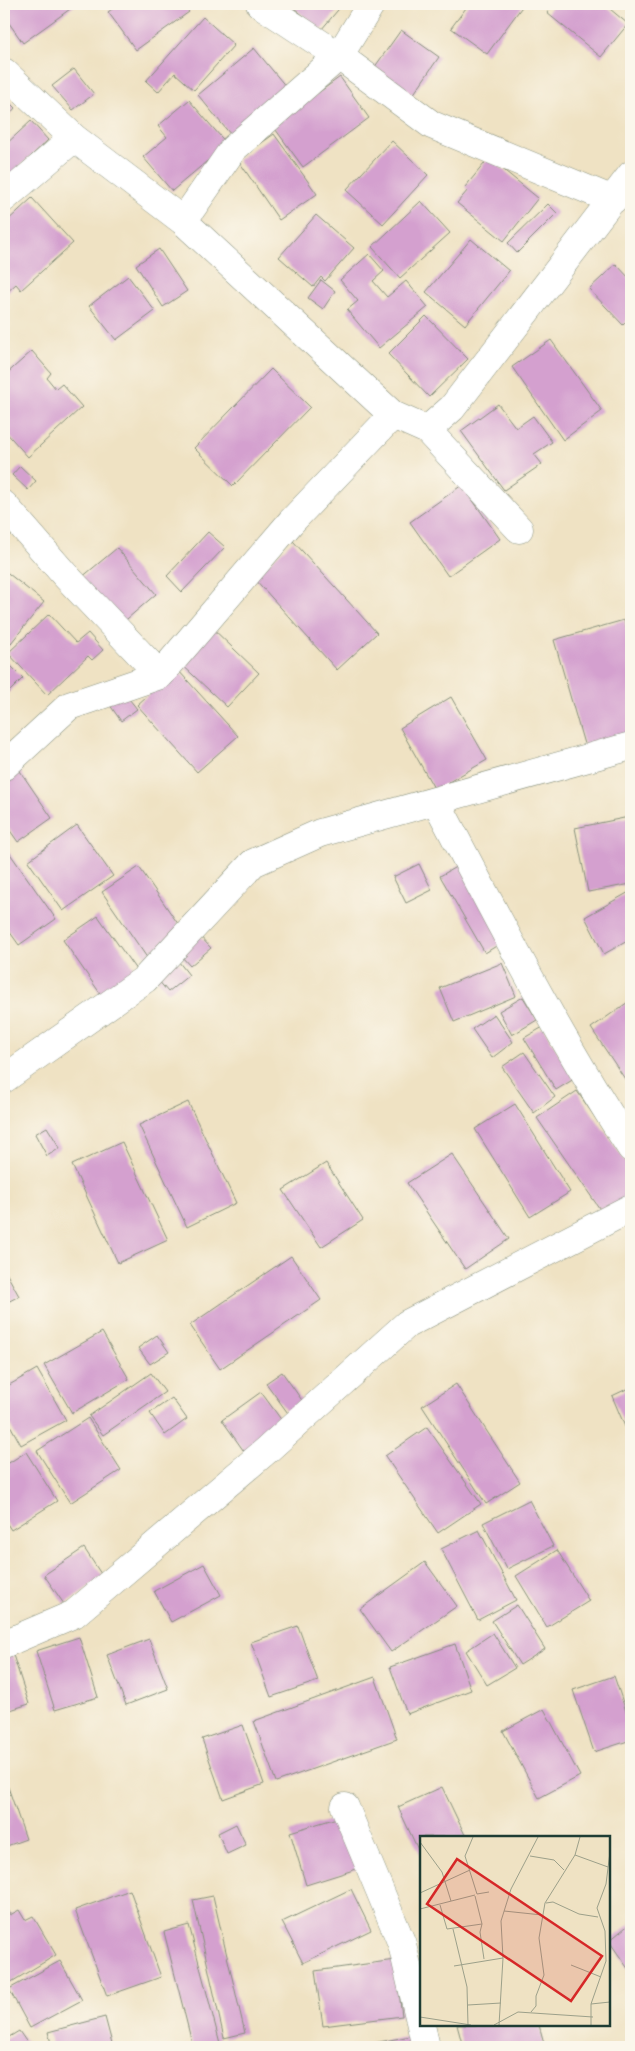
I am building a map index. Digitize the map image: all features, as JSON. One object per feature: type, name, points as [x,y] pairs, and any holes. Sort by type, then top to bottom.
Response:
[{"type":"street","points":[[260,4],[340,56],[432,125],[613,200]]},
{"type":"street","points":[[183,221],[233,149],[340,56],[371,4]]},
{"type":"street","points":[[4,72],[74,138],[183,221],[392,415],[427,430],[519,529]]},
{"type":"street","points":[[4,198],[74,138]]},
{"type":"street","points":[[427,430],[452,408],[631,176]]},
{"type":"street","points":[[4,766],[69,706],[160,675],[291,522],[392,415]]},
{"type":"street","points":[[4,505],[64,574],[160,675]]},
{"type":"street","points":[[4,1079],[145,979],[253,863],[320,833],[631,746]]},
{"type":"street","points":[[436,801],[519,959],[585,1077],[631,1148]]},
{"type":"street","points":[[4,1644],[74,1614],[267,1450],[407,1324],[631,1208]]},
{"type":"street","points":[[345,1807],[402,1944],[420,2021]]},
{"type":"street","points":[[421,2026],[426,2047]]},
{"type":"building","points":[[4,4],[77,4],[23,43],[4,16]]},
{"type":"building","points":[[119,4],[183,4],[189,12],[136,50],[108,12]]},
{"type":"building","points":[[289,4],[343,4],[321,30]]},
{"type":"building","points":[[469,4],[524,4],[487,54],[451,28]]},
{"type":"building","points":[[554,4],[604,4],[628,24],[601,57],[547,13]]},
{"type":"building","points":[[203,17],[234,45],[194,90],[175,73],[158,92],[146,81]]},
{"type":"building","points":[[401,30],[439,57],[413,95],[374,68]]},
{"type":"building","points":[[254,48],[287,88],[231,135],[198,95]]},
{"type":"building","points":[[74,69],[94,94],[73,110],[52,86]]},
{"type":"building","points":[[340,77],[369,118],[303,167],[273,126]]},
{"type":"building","points":[[4,97],[15,108],[4,121]]},
{"type":"building","points":[[189,100],[227,144],[172,191],[143,157],[167,137],[158,126]]},
{"type":"building","points":[[31,121],[48,140],[12,174],[4,190],[4,146]]},
{"type":"building","points":[[274,134],[317,194],[279,220],[238,160]]},
{"type":"building","points":[[392,141],[428,175],[383,224],[346,190]]},
{"type":"building","points":[[489,158],[538,198],[504,241],[457,203],[468,190],[465,187]]},
{"type":"building","points":[[32,198],[73,243],[21,290],[16,284],[4,295],[4,224]]},
{"type":"building","points":[[421,201],[450,233],[400,278],[372,247]]},
{"type":"building","points":[[548,204],[557,213],[517,253],[508,243]]},
{"type":"building","points":[[316,215],[354,248],[325,281],[321,277],[313,287],[279,257]]},
{"type":"building","points":[[471,239],[509,271],[465,325],[426,292]]},
{"type":"building","points":[[159,249],[187,291],[163,307],[136,265]]},
{"type":"building","points":[[369,254],[384,271],[373,281],[387,297],[406,281],[428,307],[379,348],[347,310],[358,301],[340,280]]},
{"type":"building","points":[[616,264],[631,280],[631,317],[623,325],[589,289]]},
{"type":"building","points":[[128,276],[155,311],[116,340],[89,306]]},
{"type":"building","points":[[321,280],[335,291],[323,309],[308,298]]},
{"type":"building","points":[[426,316],[468,359],[429,397],[388,354]]},
{"type":"building","points":[[551,340],[602,411],[563,440],[512,367]]},
{"type":"building","points":[[32,351],[51,373],[47,378],[56,389],[62,384],[82,407],[28,457],[4,430],[4,376]]},
{"type":"building","points":[[271,369],[310,407],[233,486],[194,448]]},
{"type":"building","points":[[498,404],[516,428],[533,416],[552,442],[534,454],[542,464],[504,490],[461,431]]},
{"type":"building","points":[[20,466],[36,481],[28,490],[12,475]]},
{"type":"building","points":[[462,485],[500,539],[448,576],[410,522]]},
{"type":"building","points":[[208,532],[225,547],[182,592],[167,576]]},
{"type":"building","points":[[293,541],[377,633],[337,670],[253,577]]},
{"type":"building","points":[[117,548],[156,594],[120,625],[81,578]]},
{"type":"building","points":[[4,570],[44,602],[7,648],[4,646]]},
{"type":"building","points":[[49,614],[76,643],[88,633],[103,650],[92,660],[88,656],[47,695],[8,653]]},
{"type":"building","points":[[624,620],[631,644],[631,738],[586,751],[554,640]]},
{"type":"building","points":[[209,625],[259,673],[227,707],[177,660]]},
{"type":"building","points":[[4,659],[23,678],[4,697]]},
{"type":"building","points":[[177,669],[238,736],[197,772],[137,705]]},
{"type":"building","points":[[122,690],[137,709],[121,721],[107,701]]},
{"type":"building","points":[[451,697],[487,760],[435,790],[400,728]]},
{"type":"building","points":[[18,768],[52,818],[18,842],[4,822],[4,778]]},
{"type":"building","points":[[629,817],[631,830],[631,884],[588,892],[575,828]]},
{"type":"building","points":[[77,825],[113,876],[63,911],[28,861]]},
{"type":"building","points":[[6,848],[56,919],[19,945],[4,924],[4,850]]},
{"type":"building","points":[[419,864],[432,890],[406,903],[393,877]]},
{"type":"building","points":[[461,864],[506,940],[485,953],[440,876]]},
{"type":"building","points":[[139,867],[185,934],[148,959],[102,892]]},
{"type":"building","points":[[631,891],[631,939],[604,954],[585,917]]},
{"type":"building","points":[[98,916],[139,974],[104,999],[63,940]]},
{"type":"building","points":[[195,931],[211,948],[190,966],[175,949]]},
{"type":"building","points":[[175,957],[189,975],[168,992],[153,974]]},
{"type":"building","points":[[502,963],[516,996],[454,1022],[440,988]]},
{"type":"building","points":[[523,997],[537,1020],[512,1035],[499,1011]]},
{"type":"building","points":[[631,1000],[631,1088],[591,1028]]},
{"type":"building","points":[[494,1014],[513,1042],[492,1058],[472,1029]]},
{"type":"building","points":[[543,1027],[574,1079],[556,1090],[524,1038]]},
{"type":"building","points":[[524,1052],[555,1097],[534,1113],[502,1067]]},
{"type":"building","points":[[577,1091],[631,1170],[631,1196],[604,1215],[537,1118]]},
{"type":"building","points":[[188,1102],[236,1203],[187,1227],[139,1125]]},
{"type":"building","points":[[515,1104],[570,1192],[530,1217],[475,1129]]},
{"type":"building","points":[[47,1127],[60,1148],[47,1156],[35,1134]]},
{"type":"building","points":[[122,1142],[168,1240],[118,1263],[72,1165]]},
{"type":"building","points":[[452,1154],[509,1239],[465,1269],[407,1183]]},
{"type":"building","points":[[326,1163],[363,1220],[321,1247],[283,1190]]},
{"type":"building","points":[[291,1256],[321,1300],[220,1369],[190,1325]]},
{"type":"building","points":[[4,1269],[19,1296],[4,1304]]},
{"type":"building","points":[[102,1332],[129,1379],[72,1413],[44,1365]]},
{"type":"building","points":[[157,1335],[169,1352],[150,1364],[138,1348]]},
{"type":"building","points":[[37,1369],[66,1420],[21,1445],[4,1414],[4,1388]]},
{"type":"building","points":[[282,1372],[306,1406],[290,1416],[266,1383]]},
{"type":"building","points":[[151,1373],[165,1392],[103,1435],[89,1416]]},
{"type":"building","points":[[456,1384],[520,1482],[486,1504],[422,1406]]},
{"type":"building","points":[[631,1387],[631,1426],[626,1429],[612,1396]]},
{"type":"building","points":[[261,1392],[288,1429],[248,1457],[222,1420]]},
{"type":"building","points":[[172,1398],[187,1419],[165,1435],[150,1413]]},
{"type":"building","points":[[88,1418],[121,1470],[70,1503],[37,1451]]},
{"type":"building","points":[[427,1427],[481,1504],[438,1533],[385,1456]]},
{"type":"building","points":[[26,1452],[57,1501],[11,1530],[4,1519],[4,1466]]},
{"type":"building","points":[[529,1500],[553,1546],[507,1569],[483,1523]]},
{"type":"building","points":[[479,1530],[516,1600],[478,1620],[441,1549]]},
{"type":"building","points":[[84,1548],[103,1577],[64,1604],[44,1575]]},
{"type":"building","points":[[557,1550],[589,1601],[547,1627],[516,1576]]},
{"type":"building","points":[[425,1562],[457,1606],[391,1652],[360,1609]]},
{"type":"building","points":[[204,1564],[221,1595],[171,1622],[154,1591]]},
{"type":"building","points":[[517,1605],[545,1649],[520,1665],[492,1621]]},
{"type":"building","points":[[298,1626],[318,1681],[271,1697],[251,1642]]},
{"type":"building","points":[[493,1633],[515,1668],[487,1685],[466,1651]]},
{"type":"building","points":[[79,1637],[98,1697],[55,1710],[36,1651]]},
{"type":"building","points":[[149,1639],[168,1689],[126,1705],[107,1655]]},
{"type":"building","points":[[455,1644],[471,1690],[407,1714],[390,1667]]},
{"type":"building","points":[[13,1655],[29,1704],[4,1712],[4,1658]]},
{"type":"building","points":[[614,1676],[631,1726],[631,1740],[594,1752],[573,1690]]},
{"type":"building","points":[[375,1677],[397,1739],[276,1782],[254,1721]]},
{"type":"building","points":[[544,1709],[580,1776],[539,1798],[503,1731]]},
{"type":"building","points":[[243,1725],[264,1784],[223,1799],[202,1739]]},
{"type":"building","points":[[8,1787],[26,1839],[4,1847],[4,1788]]},
{"type":"building","points":[[442,1787],[466,1836],[420,1836],[420,1854],[398,1807]]},
{"type":"building","points":[[347,1815],[363,1867],[306,1885],[290,1832]]},
{"type":"building","points":[[236,1824],[246,1845],[227,1854],[218,1833]]},
{"type":"building","points":[[351,1889],[371,1930],[303,1963],[282,1922]]},
{"type":"building","points":[[130,1890],[161,1977],[107,1996],[75,1910]]},
{"type":"building","points":[[213,1896],[245,2033],[224,2038],[193,1900]]},
{"type":"building","points":[[6,1908],[10,1915],[19,1910],[25,1920],[33,1916],[56,1955],[8,1984],[4,1977],[4,1910]]},
{"type":"building","points":[[631,1923],[631,1973],[610,1942],[610,1940]]},
{"type":"building","points":[[189,1925],[221,2047],[193,2047],[164,1932]]},
{"type":"building","points":[[395,1960],[402,2016],[323,2026],[315,1971]]},
{"type":"building","points":[[60,1961],[82,2000],[30,2028],[9,1989]]},
{"type":"building","points":[[105,2017],[113,2047],[52,2047],[48,2032]]},
{"type":"building","points":[[457,2026],[539,2026],[545,2047],[463,2047]]},
{"type":"building","points":[[19,2031],[30,2047],[4,2047],[4,2040]]},
{"type":"building","points":[[416,2035],[418,2047],[358,2047],[358,2046]]}]
